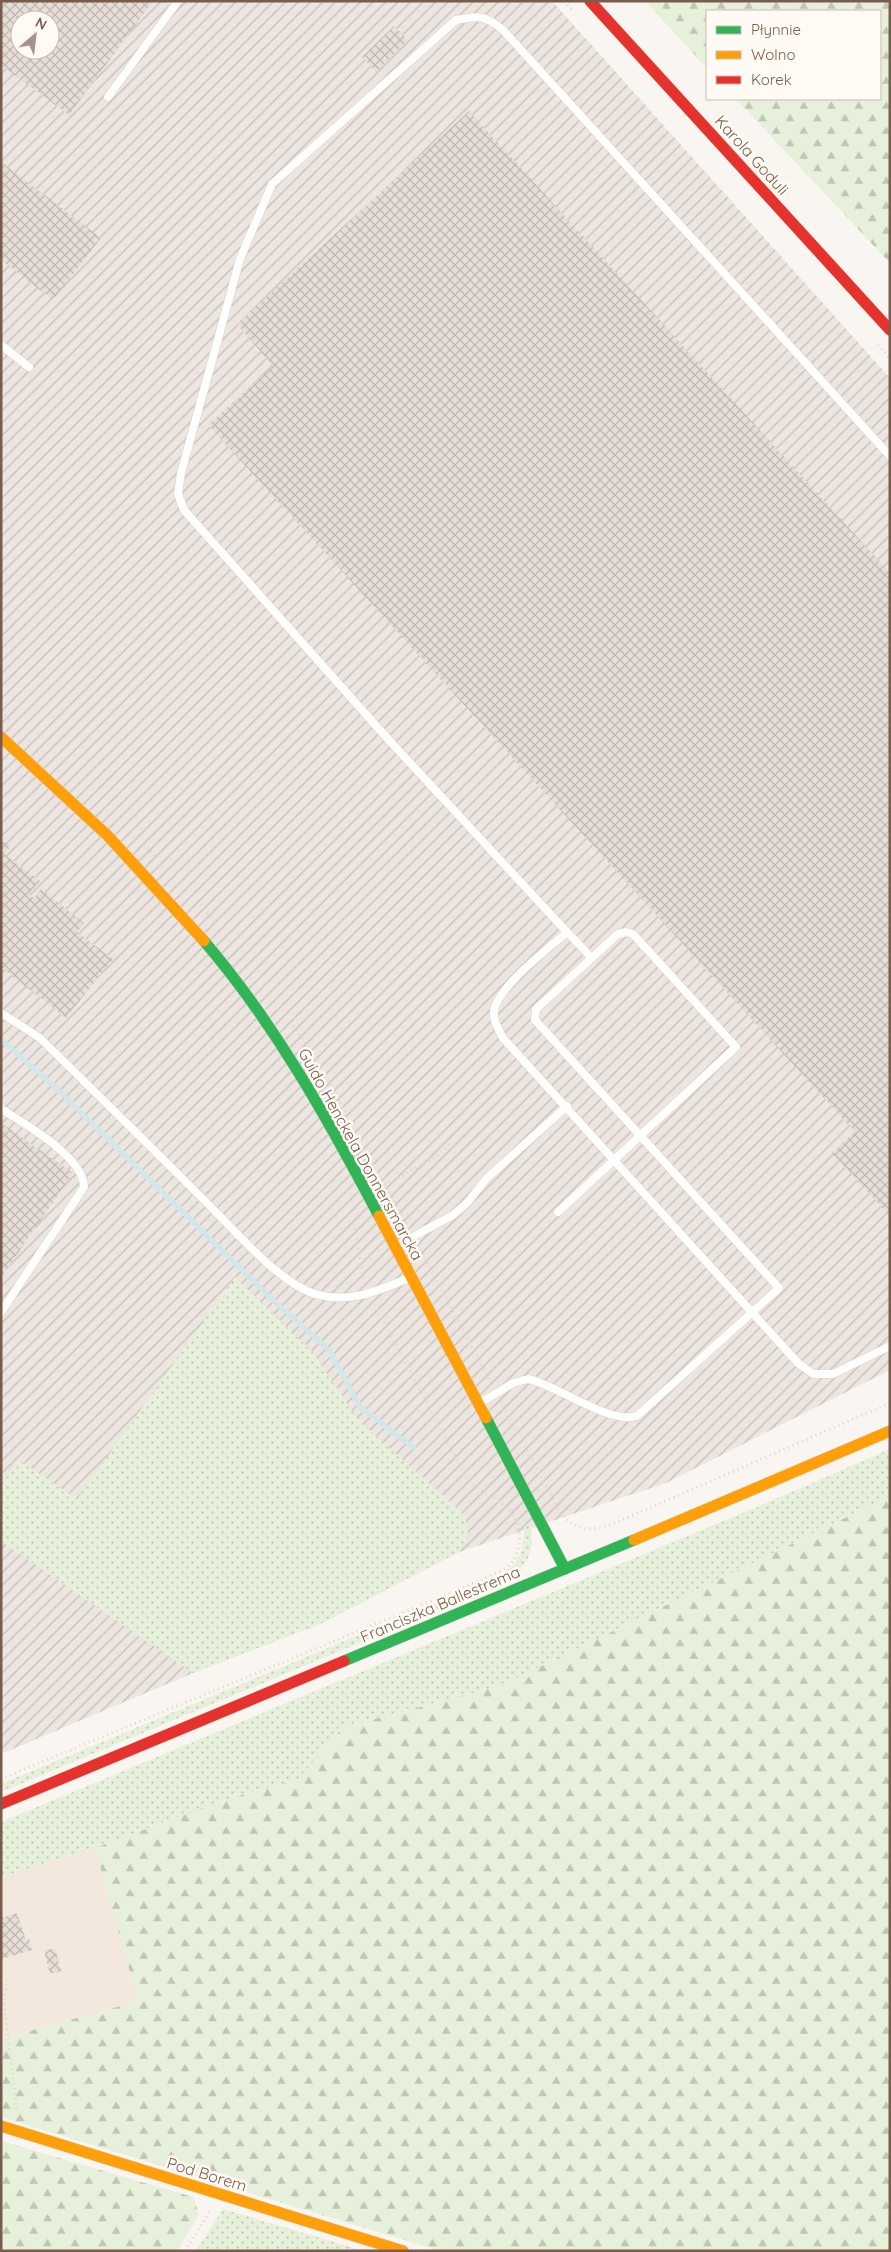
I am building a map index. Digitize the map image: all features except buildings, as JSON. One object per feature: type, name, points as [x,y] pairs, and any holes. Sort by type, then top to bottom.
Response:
[{"type":"street","name":"Karola Goduli","points":[[590,1],[890,330]]},
{"type":"street","name":"Guido Henckela Donnersmarcka","points":[[3,741],[135,862],[174,905],[224,966],[270,1029],[320,1107],[565,1570]]},
{"type":"street","name":"Franciszka Ballestrema","points":[[1,1804],[565,1570],[890,1431]]},
{"type":"street","name":"Pod Borem","points":[[1,2126],[403,2251]]},
{"type":"lane","points":[[108,96],[178,1]]},
{"type":"lane","points":[[592,958],[387,738],[184,510],[178,494],[186,454],[240,259],[272,184],[456,20],[473,16],[490,18],[511,38],[890,456]]},
{"type":"lane","points":[[1,345],[29,367]]},
{"type":"lane","points":[[566,932],[507,987],[498,1000],[494,1012],[495,1022],[503,1038],[567,1106],[798,1363],[813,1374],[833,1374],[890,1346]]},
{"type":"lane","points":[[478,1404],[513,1383],[528,1379],[614,1416],[630,1418],[641,1413],[779,1288],[640,1136],[535,1020],[536,1009],[618,934],[626,932],[633,934],[736,1047],[640,1136],[615,1160],[558,1212]]},
{"type":"lane","points":[[1,1013],[40,1038],[252,1247],[291,1281],[313,1294],[334,1298],[353,1298],[370,1295],[411,1277]]},
{"type":"lane","points":[[395,1246],[453,1215],[467,1203],[487,1178],[567,1106]]},
{"type":"lane","points":[[1,1109],[65,1154],[84,1178],[84,1187],[1,1312]]},
{"type":"path","points":[[385,1185],[434,1158],[452,1142]]},
{"type":"path","points":[[356,1218],[353,1222],[366,1288]]},
{"type":"path","points":[[1,1779],[484,1579],[511,1564],[519,1548],[520,1529],[514,1516],[505,1506],[477,1488],[467,1478],[373,1303]]},
{"type":"path","points":[[560,1512],[567,1521],[593,1530],[613,1524],[890,1403]]},
{"type":"path","points":[[1,1823],[1,1830]]},
{"type":"path","points":[[7,1980],[4,2002],[18,2113],[15,2130]]},
{"type":"path","points":[[185,2251],[220,2195]]},
{"type":"shaded area","points":[[1,1],[552,1],[890,378],[890,1370],[666,1483],[459,1552],[320,1624],[193,1673],[1,1754]]},
{"type":"shaded area","points":[[95,1848],[138,2001],[1,2039],[1,1877]]},
{"type":"green space","points":[[645,1],[890,1],[890,263],[737,100],[881,100],[881,10],[706,10],[706,67]]},
{"type":"green space","points":[[235,1277],[311,1350],[359,1421],[465,1515],[468,1536],[459,1552],[320,1624],[193,1673],[1,1541],[1,1482],[19,1460],[77,1499]]},
{"type":"green space","points":[[890,1449],[890,1496],[503,1685],[342,1728],[299,1779],[221,1801],[95,1848],[1,1877],[1,1822],[762,1505]]},
{"type":"green space","points":[[890,1496],[890,2251],[440,2251],[1,2117],[1,2039],[138,2001],[95,1848],[221,1801],[299,1779],[342,1728],[503,1685]]},
{"type":"green space","points":[[530,1523],[532,1544],[527,1560],[515,1574],[498,1585],[1,1792],[1,1784],[496,1578],[515,1564],[522,1551],[525,1525]]},
{"type":"green space","points":[[1,2141],[193,2197],[199,2214],[177,2251],[1,2251]]},
{"type":"green space","points":[[223,2209],[364,2251],[196,2251]]},
{"type":"waterway","points":[[1,1039],[55,1087],[273,1300],[330,1351],[360,1407],[414,1448]]},
{"type":"traffic: fast","points":[[204,941],[254,1005],[299,1073],[379,1216]]},
{"type":"traffic: fast","points":[[486,1418],[565,1569]]},
{"type":"traffic: fast","points":[[344,1661],[634,1540]]},
{"type":"traffic: slow","points":[[1,737],[108,836],[204,941]]},
{"type":"traffic: slow","points":[[379,1216],[486,1418]]},
{"type":"traffic: slow","points":[[634,1540],[890,1431]]},
{"type":"traffic: slow","points":[[1,2126],[403,2251]]},
{"type":"traffic: jam","points":[[590,1],[890,330]]},
{"type":"traffic: jam","points":[[1,1804],[344,1661]]}]
